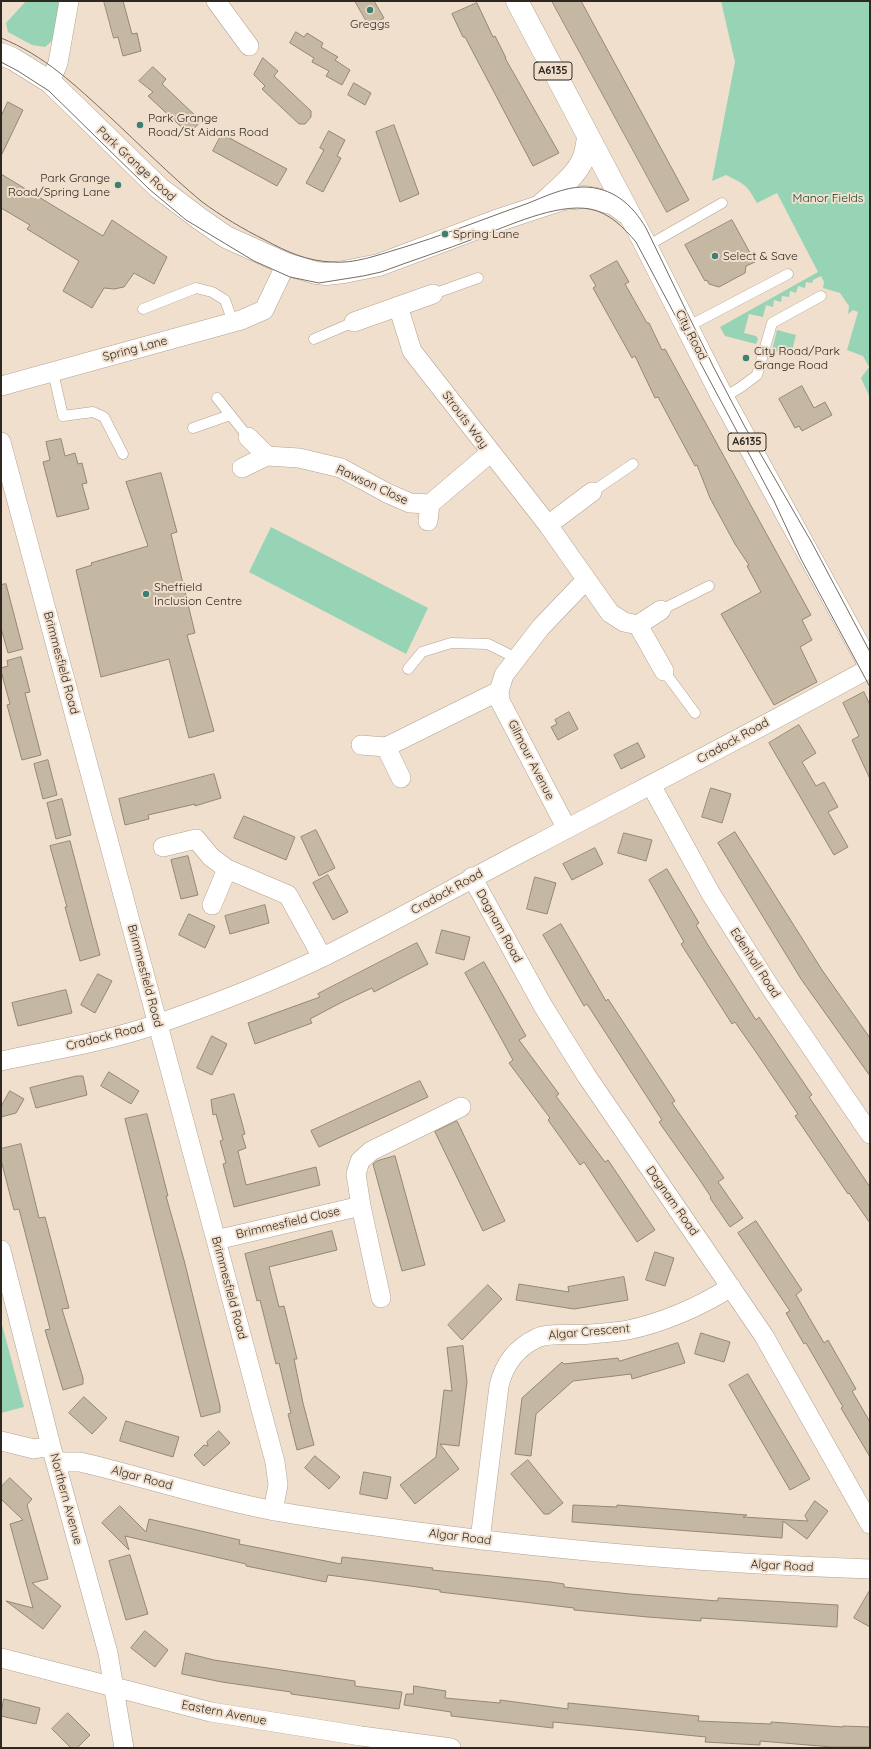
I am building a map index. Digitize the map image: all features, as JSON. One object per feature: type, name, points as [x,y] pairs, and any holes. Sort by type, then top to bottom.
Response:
[{"type":"main road","name":"City Road","points":[[516,1],[629,215],[647,246],[723,398],[870,667]]},
{"type":"main road","name":"Park Grange Road","points":[[1,54],[13,59],[50,82],[165,193],[226,236],[294,267]]},
{"type":"main road","points":[[540,206],[565,182],[579,165],[583,158],[588,138]]},
{"type":"main road","points":[[294,267],[326,274],[344,272],[379,264],[563,199],[587,197],[614,204],[629,215]]},
{"type":"street","points":[[50,82],[58,63],[69,1]]},
{"type":"street","points":[[216,1],[249,46]]},
{"type":"street","name":"Spring Lane","points":[[1,386],[233,322],[264,310],[294,267]]},
{"type":"street","points":[[354,322],[433,294]]},
{"type":"street","name":"Strouts Way","points":[[398,306],[412,351],[490,453],[548,525],[610,613],[624,622],[638,625]]},
{"type":"street","points":[[248,437],[267,456]]},
{"type":"street","name":"Brimmesfield Road","points":[[1,442],[216,1240],[274,1462],[278,1486],[273,1511]]},
{"type":"street","name":"Rawson Close","points":[[242,468],[267,456],[299,458],[341,468],[387,493],[429,513],[490,453]]},
{"type":"street","points":[[548,525],[592,492]]},
{"type":"street","points":[[361,745],[386,747],[498,691],[504,675],[516,658],[541,627],[586,580]]},
{"type":"street","points":[[661,610],[638,625],[664,671]]},
{"type":"street","name":"Cradock Road","points":[[1,1061],[96,1041],[158,1024],[322,957],[389,924],[472,878],[651,785],[870,667]]},
{"type":"street","name":"Gilmour Avenue","points":[[498,691],[500,701],[567,828]]},
{"type":"street","points":[[386,747],[401,778]]},
{"type":"street","name":"Edenhall Road","points":[[651,785],[711,894],[770,987],[842,1090],[870,1134]]},
{"type":"street","points":[[163,847],[196,839],[211,857],[227,869],[288,895],[322,957]]},
{"type":"street","points":[[212,905],[227,869]]},
{"type":"street","name":"Dagnam Road","points":[[472,878],[543,1006],[623,1130],[764,1336],[870,1524]]},
{"type":"street","points":[[381,1298],[361,1206],[356,1174],[360,1161],[371,1151],[461,1106]]},
{"type":"street","name":"Brimmesfield Close","points":[[216,1240],[361,1206]]},
{"type":"street","name":"Northern Avenue","points":[[1,1250],[51,1446],[108,1653],[112,1685],[124,1748]]},
{"type":"street","name":"Algar Crescent","points":[[480,1540],[499,1386],[502,1372],[512,1356],[524,1346],[539,1337],[627,1330],[663,1321],[697,1307],[731,1287]]},
{"type":"street","points":[[1,1441],[34,1449],[51,1446]]},
{"type":"street","name":"Algar Road","points":[[56,1464],[63,1462],[80,1462],[273,1511],[480,1540],[769,1566],[870,1569]]},
{"type":"street","name":"Eastern Avenue","points":[[1,1658],[112,1685],[180,1705],[212,1712],[360,1736],[451,1748]]},
{"type":"lane","points":[[647,246],[722,203]]},
{"type":"lane","points":[[687,327],[788,274]]},
{"type":"lane","points":[[433,294],[478,278]]},
{"type":"lane","points":[[143,309],[196,288],[212,292],[225,300],[233,322]]},
{"type":"lane","points":[[723,398],[757,375],[772,323],[822,296]]},
{"type":"lane","points":[[314,339],[354,322]]},
{"type":"lane","points":[[53,372],[63,416],[93,412],[104,418],[124,454]]},
{"type":"lane","points":[[217,398],[248,437]]},
{"type":"lane","points":[[193,428],[230,415]]},
{"type":"lane","points":[[592,492],[633,464]]},
{"type":"lane","points":[[661,610],[709,586]]},
{"type":"lane","points":[[408,669],[422,652],[451,643],[488,644],[516,658]]},
{"type":"lane","points":[[664,671],[695,713]]},
{"type":"green space","points":[[26,1],[59,1],[54,39],[45,47],[32,45],[8,32],[6,23]]},
{"type":"green space","name":"Manor Fields","points":[[721,1],[870,1],[870,398],[861,378],[869,367],[863,356],[847,350],[858,312],[853,310],[848,314],[849,306],[840,293],[823,288],[824,282],[821,276],[813,280],[812,283],[806,282],[805,288],[798,286],[796,293],[790,291],[789,297],[782,296],[781,302],[774,300],[773,307],[766,305],[763,317],[749,314],[744,333],[756,336],[758,339],[756,344],[725,336],[720,327],[818,272],[777,193],[757,203],[745,186],[726,175],[712,181],[735,62]]},
{"type":"green space","points":[[777,330],[796,335],[791,355],[772,350]]},
{"type":"green space","points":[[271,527],[428,608],[406,654],[249,572]]},
{"type":"green space","points":[[1,1321],[24,1407],[1,1413]]},
{"type":"building","points":[[104,1],[123,1],[132,34],[137,33],[141,51],[123,56],[118,37],[114,38]]},
{"type":"building","name":"Greggs","points":[[355,1],[374,1],[384,18],[370,27]]},
{"type":"building","points":[[552,1],[581,1],[689,200],[667,212]]},
{"type":"building","points":[[477,3],[493,37],[495,36],[505,58],[559,153],[533,166],[452,14]]},
{"type":"building","points":[[296,32],[304,37],[307,33],[323,43],[321,47],[338,57],[335,60],[350,70],[342,85],[326,76],[329,71],[312,62],[314,58],[290,43]]},
{"type":"building","points":[[263,58],[278,71],[274,76],[311,111],[311,117],[305,124],[299,124],[262,89],[265,86],[254,75]]},
{"type":"building","points":[[153,67],[166,79],[162,84],[201,121],[189,134],[148,96],[153,92],[139,81]]},
{"type":"building","points":[[354,83],[371,93],[365,105],[348,95]]},
{"type":"building","points":[[8,102],[23,110],[1,156],[1,117]]},
{"type":"building","points":[[394,125],[419,194],[400,202],[376,132]]},
{"type":"building","points":[[329,131],[345,140],[337,156],[341,158],[323,192],[306,183],[324,150],[320,148]]},
{"type":"building","points":[[222,134],[287,169],[277,186],[213,151]]},
{"type":"building","points":[[1,174],[103,236],[112,220],[167,257],[154,284],[134,273],[124,287],[114,289],[104,288],[92,308],[63,291],[79,261],[27,229],[30,225],[1,208]]},
{"type":"building","points":[[732,220],[755,262],[746,266],[745,273],[719,287],[709,284],[707,280],[705,281],[685,245]]},
{"type":"building","points":[[617,261],[629,282],[625,284],[647,323],[649,323],[662,350],[665,349],[811,615],[802,620],[812,640],[800,647],[817,682],[774,705],[721,614],[761,592],[747,566],[749,565],[735,544],[710,498],[697,465],[695,466],[658,397],[655,398],[635,356],[632,358],[593,288],[596,286],[590,276]]},
{"type":"building","points":[[802,386],[814,408],[825,402],[832,415],[802,431],[799,426],[795,428],[779,399]]},
{"type":"building","points":[[61,439],[65,456],[75,453],[78,464],[82,463],[87,483],[82,484],[89,509],[57,517],[43,462],[50,460],[46,442]]},
{"type":"building","points":[[161,473],[177,532],[171,534],[195,633],[187,635],[214,731],[189,738],[169,659],[101,677],[76,570],[92,565],[91,563],[148,546],[126,482]]},
{"type":"building","points":[[6,584],[23,649],[8,653],[1,628],[1,585]]},
{"type":"building","points":[[21,657],[30,692],[25,693],[41,755],[22,760],[7,705],[10,704],[1,671],[1,668],[8,666],[7,661]]},
{"type":"building","points":[[864,692],[870,705],[870,779],[852,740],[859,736],[843,703]]},
{"type":"building","points":[[569,712],[578,729],[558,740],[551,727],[557,724],[555,720]]},
{"type":"building","points":[[799,725],[816,753],[802,762],[816,786],[824,782],[838,807],[828,812],[848,847],[834,855],[769,743]]},
{"type":"building","points":[[638,743],[645,757],[621,769],[614,755]]},
{"type":"building","points":[[48,760],[57,795],[43,799],[34,764]]},
{"type":"building","points":[[214,774],[221,798],[195,806],[195,804],[148,815],[149,819],[125,825],[119,799]]},
{"type":"building","points":[[711,788],[731,794],[722,823],[702,817]]},
{"type":"building","points":[[62,799],[71,835],[56,839],[47,803]]},
{"type":"building","points":[[244,816],[295,837],[286,860],[234,838]]},
{"type":"building","points":[[316,830],[335,868],[319,876],[301,837]]},
{"type":"building","points":[[735,832],[822,970],[870,1038],[870,1076],[801,979],[718,843]]},
{"type":"building","points":[[624,833],[652,840],[646,861],[618,853]]},
{"type":"building","points":[[70,841],[100,955],[80,961],[50,846]]},
{"type":"building","points":[[595,848],[603,864],[572,880],[563,864]]},
{"type":"building","points":[[188,856],[198,895],[181,899],[171,860]]},
{"type":"building","points":[[667,869],[699,923],[696,925],[708,945],[756,1020],[759,1017],[812,1095],[809,1097],[870,1187],[870,1223],[849,1193],[848,1194],[795,1116],[798,1114],[758,1055],[735,1022],[732,1024],[681,944],[684,942],[649,880]]},
{"type":"building","points":[[328,875],[348,912],[333,920],[313,883]]},
{"type":"building","points":[[535,877],[556,883],[547,914],[527,909]]},
{"type":"building","points":[[265,905],[269,923],[230,934],[225,916]]},
{"type":"building","points":[[189,914],[215,926],[205,948],[179,935]]},
{"type":"building","points":[[561,924],[606,1001],[608,999],[675,1101],[672,1103],[724,1178],[718,1182],[743,1218],[730,1227],[699,1179],[659,1122],[662,1120],[587,1004],[584,1006],[543,935]]},
{"type":"building","points":[[442,930],[470,937],[464,960],[436,953]]},
{"type":"building","points":[[417,943],[428,964],[374,992],[372,988],[342,1002],[310,1019],[312,1023],[255,1044],[248,1023],[320,997],[318,994]]},
{"type":"building","points":[[484,962],[526,1036],[519,1040],[559,1094],[556,1096],[605,1162],[608,1160],[655,1230],[637,1242],[584,1162],[580,1165],[548,1120],[550,1118],[509,1063],[513,1060],[465,973]]},
{"type":"building","points":[[98,974],[112,981],[95,1013],[81,1005]]},
{"type":"building","points":[[66,990],[72,1013],[18,1026],[12,1003]]},
{"type":"building","points":[[212,1036],[227,1044],[212,1075],[197,1068]]},
{"type":"building","points":[[109,1072],[139,1091],[131,1104],[101,1086]]},
{"type":"building","points":[[77,1076],[83,1076],[87,1095],[36,1108],[30,1088]]},
{"type":"building","points":[[420,1081],[428,1097],[319,1147],[311,1131]]},
{"type":"building","points":[[10,1091],[24,1099],[16,1113],[1,1117],[1,1107]]},
{"type":"building","points":[[234,1094],[245,1134],[242,1135],[246,1148],[238,1151],[246,1185],[316,1167],[320,1185],[234,1207],[223,1164],[226,1163],[220,1141],[223,1140],[216,1114],[213,1115],[211,1100]]},
{"type":"building","points":[[147,1114],[168,1196],[166,1196],[184,1260],[220,1406],[220,1412],[201,1417],[125,1119]]},
{"type":"building","points":[[457,1121],[505,1221],[483,1231],[435,1132]]},
{"type":"building","points":[[21,1144],[39,1218],[45,1217],[69,1308],[62,1309],[83,1378],[83,1384],[63,1390],[45,1330],[50,1329],[19,1209],[14,1210],[1,1160],[1,1149]]},
{"type":"building","points":[[395,1156],[425,1265],[402,1271],[373,1164],[377,1161]]},
{"type":"building","points":[[756,1221],[802,1290],[796,1295],[824,1343],[828,1340],[856,1389],[852,1391],[870,1422],[870,1457],[841,1408],[843,1407],[806,1343],[804,1344],[786,1313],[790,1311],[738,1233]]},
{"type":"building","points":[[332,1231],[337,1250],[269,1267],[279,1307],[284,1306],[297,1359],[294,1359],[303,1403],[314,1445],[297,1450],[288,1414],[291,1413],[279,1363],[276,1364],[260,1300],[257,1301],[245,1254]]},
{"type":"building","points":[[655,1252],[674,1258],[665,1286],[646,1280]]},
{"type":"building","points":[[624,1277],[628,1300],[574,1309],[516,1300],[519,1284],[569,1292],[568,1287]]},
{"type":"building","points":[[488,1285],[502,1299],[462,1340],[448,1325]]},
{"type":"building","points":[[701,1333],[730,1342],[724,1362],[695,1354]]},
{"type":"building","points":[[678,1343],[685,1363],[632,1379],[631,1374],[573,1381],[536,1414],[531,1456],[515,1454],[522,1398],[562,1362],[564,1364],[618,1358],[619,1361]]},
{"type":"building","points":[[463,1346],[467,1382],[459,1446],[440,1444],[459,1469],[415,1504],[400,1485],[436,1457],[444,1390],[452,1391],[447,1348]]},
{"type":"building","points":[[748,1374],[810,1479],[790,1490],[729,1385]]},
{"type":"building","points":[[84,1397],[107,1418],[92,1434],[69,1413]]},
{"type":"building","points":[[126,1421],[179,1437],[173,1457],[120,1441]]},
{"type":"building","points":[[219,1431],[230,1443],[204,1466],[194,1455],[204,1445],[208,1446],[207,1442]]},
{"type":"building","points":[[315,1456],[340,1477],[329,1489],[305,1468]]},
{"type":"building","points":[[528,1460],[563,1503],[549,1514],[544,1514],[511,1474]]},
{"type":"building","points":[[364,1472],[391,1477],[387,1499],[360,1494]]},
{"type":"building","points":[[10,1478],[32,1499],[27,1505],[48,1579],[32,1583],[61,1606],[43,1629],[6,1601],[33,1608],[10,1524],[23,1520],[1,1499],[1,1487]]},
{"type":"building","points":[[815,1501],[828,1511],[807,1539],[783,1521],[782,1538],[572,1522],[573,1505],[617,1507],[617,1505],[747,1515],[743,1517],[808,1521],[805,1516]]},
{"type":"building","points":[[120,1506],[146,1532],[149,1519],[240,1540],[239,1544],[341,1564],[342,1557],[433,1568],[432,1570],[551,1582],[564,1584],[564,1587],[630,1594],[718,1601],[718,1598],[838,1605],[837,1627],[701,1618],[701,1621],[574,1610],[574,1608],[440,1592],[440,1590],[328,1575],[326,1582],[246,1566],[246,1564],[125,1536],[129,1550],[102,1523]]},
{"type":"building","points":[[130,1555],[148,1614],[126,1620],[109,1561]]},
{"type":"building","points":[[870,1590],[870,1627],[854,1618]]},
{"type":"building","points":[[145,1631],[168,1650],[155,1667],[131,1648]]},
{"type":"building","points":[[186,1653],[214,1660],[355,1681],[355,1686],[402,1692],[399,1709],[291,1694],[291,1692],[222,1682],[182,1674]]},
{"type":"building","points":[[414,1686],[446,1691],[445,1698],[500,1703],[500,1700],[568,1709],[568,1703],[699,1716],[698,1721],[771,1724],[771,1722],[843,1727],[870,1727],[870,1747],[832,1747],[760,1741],[760,1745],[705,1742],[706,1737],[553,1722],[553,1728],[451,1716],[451,1712],[404,1705],[406,1694],[413,1694]]},
{"type":"building","points":[[4,1699],[40,1708],[36,1724],[1,1716]]},
{"type":"building","points":[[68,1713],[90,1735],[77,1748],[71,1748],[52,1729]]},
{"type":"tram line","points":[[1,38],[31,53],[59,72],[97,105],[178,181],[209,207],[257,236],[306,258],[323,261],[349,262],[382,254],[431,239],[554,193],[576,187],[603,190],[620,198],[628,204],[646,228],[713,366],[745,427],[812,543],[870,652]]},
{"type":"tram line","points":[[1,62],[49,91],[149,189],[186,220],[254,261],[290,277],[319,283],[381,272],[517,222],[547,212],[562,209],[590,209],[604,214],[616,222],[636,242],[774,501],[801,559],[870,687]]},
{"type":"place","name":"Greggs","points":[[370,10]]},
{"type":"place","name":"Park Grange Road/St Aidans Road","points":[[140,125]]},
{"type":"place","name":"Park Grange Road/Spring Lane","points":[[118,185]]},
{"type":"place","name":"Spring Lane","points":[[445,234]]},
{"type":"place","name":"Select & Save","points":[[715,256]]},
{"type":"place","name":"City Road/Park Grange Road","points":[[746,358]]},
{"type":"place","name":"Sheffield Inclusion Centre","points":[[146,594]]}]
